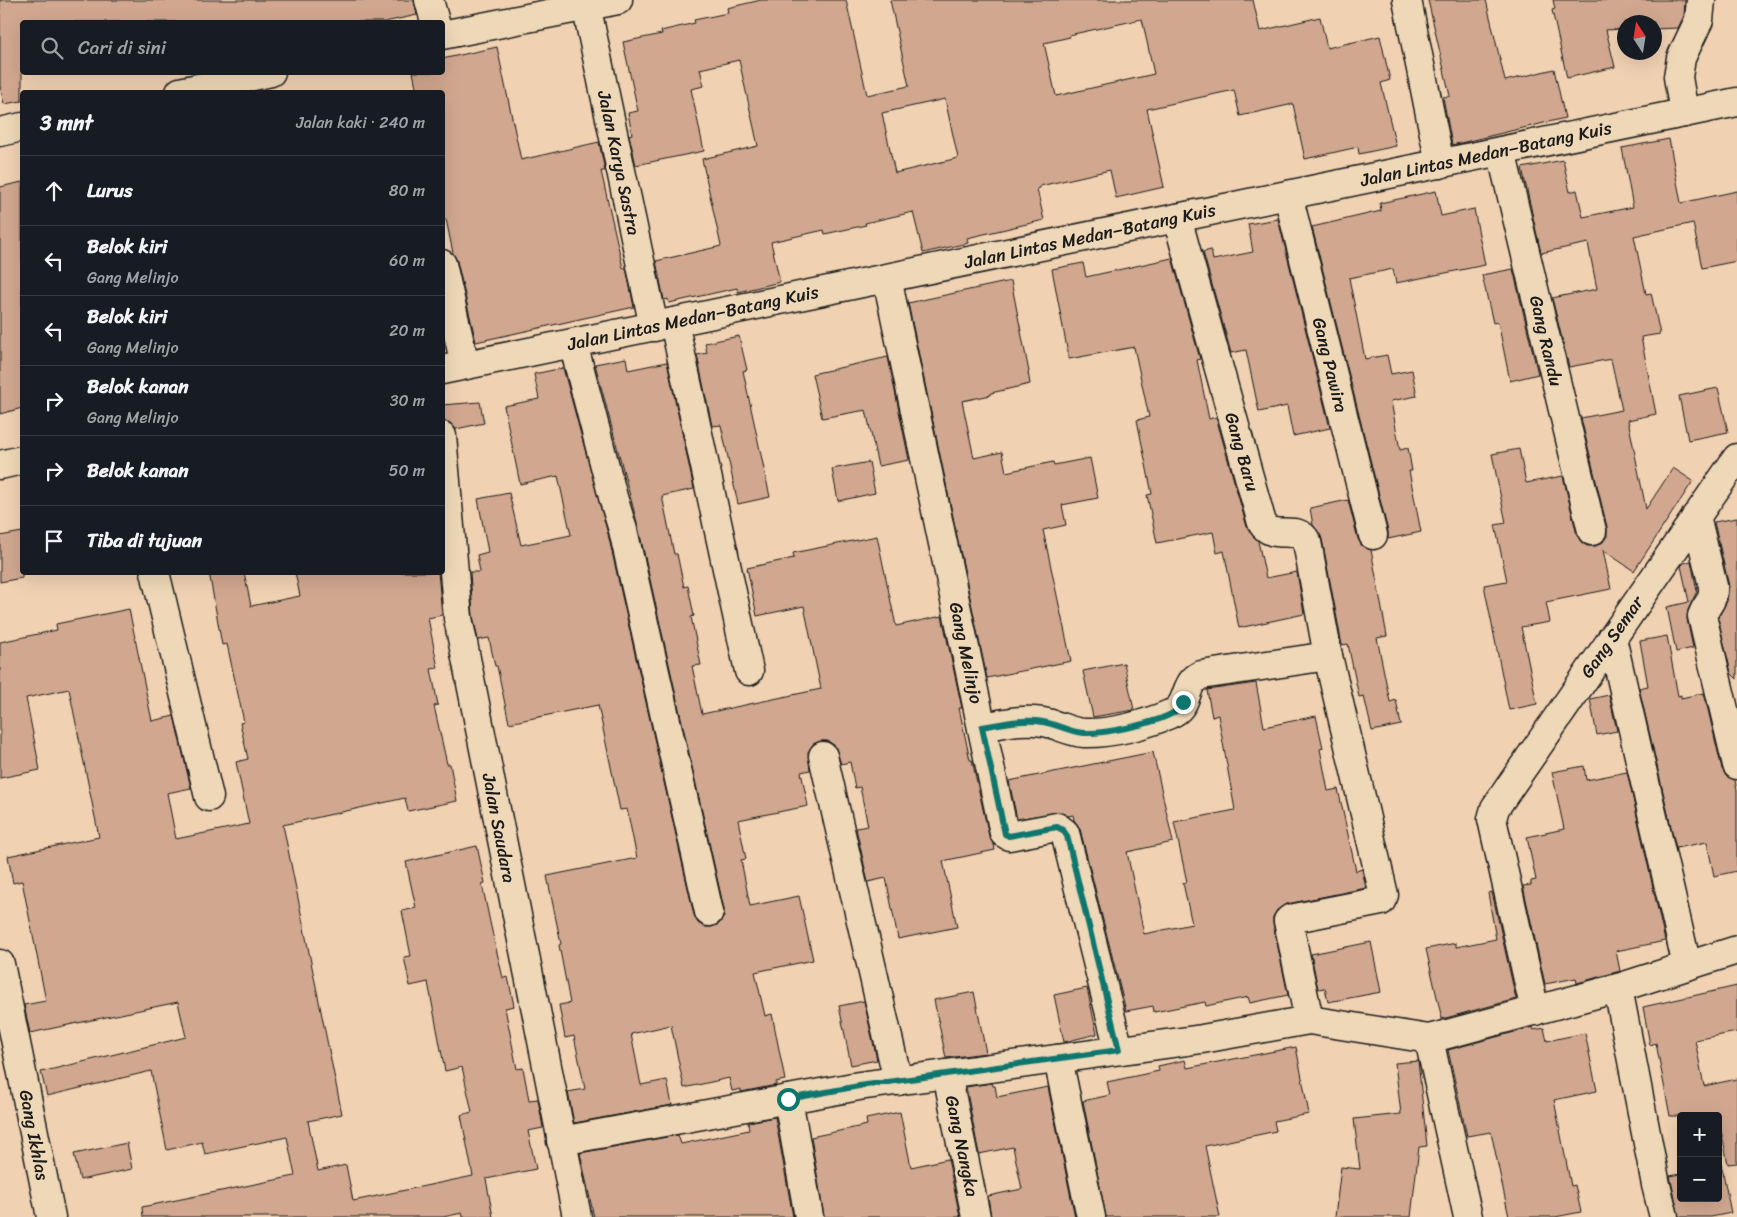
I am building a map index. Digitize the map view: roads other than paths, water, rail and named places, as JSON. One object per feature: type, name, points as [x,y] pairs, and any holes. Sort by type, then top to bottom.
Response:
[{"type":"main road","points":[[430,0],[435,20]]},
{"type":"main road","points":[[445,34],[586,3],[618,0]]},
{"type":"main road","points":[[1407,0],[1440,164]]},
{"type":"main road","points":[[1684,113],[1678,77],[1681,58],[1699,20],[1701,0]]},
{"type":"main road","name":"Jalan Karya Sastra","points":[[586,3],[749,671]]},
{"type":"main road","points":[[189,90],[257,75]]},
{"type":"main road","name":"Jalan Lintas Medan–Batang Kuis","points":[[454,368],[1737,102]]},
{"type":"main road","points":[[0,132],[20,127]]},
{"type":"main road","name":"Gang Randu","points":[[1500,151],[1592,531]]},
{"type":"main road","name":"Gang Pawira","points":[[1288,195],[1373,535]]},
{"type":"main road","name":"Gang Baru","points":[[1177,218],[1262,523],[1266,529],[1273,533],[1297,532],[1304,537],[1312,562],[1328,656],[1384,897],[1380,901],[1290,919],[1288,921],[1309,1020]]},
{"type":"main road","name":"Gang Melinjo","points":[[887,278],[1005,834],[1009,836],[1057,827],[1063,830],[1067,836],[1119,1050]]},
{"type":"main road","points":[[445,290],[454,368]]},
{"type":"main road","points":[[573,343],[623,530],[709,912]]},
{"type":"main road","name":"Gang Semar","points":[[1535,1011],[1492,819],[1495,808],[1737,458]]},
{"type":"main road","points":[[0,465],[20,460]]},
{"type":"main road","name":"Jalan Saudara","points":[[445,470],[458,618],[577,1217]]},
{"type":"main road","points":[[1696,516],[1714,596],[1705,607],[1702,616],[1737,766]]},
{"type":"main road","points":[[156,575],[209,797]]},
{"type":"main road","points":[[1612,638],[1687,966]]},
{"type":"main road","points":[[982,727],[1025,721],[1043,722],[1083,733],[1122,729],[1158,719],[1178,710],[1192,681],[1201,675],[1328,656]]},
{"type":"main road","points":[[823,756],[898,1081]]},
{"type":"main road","points":[[561,1141],[788,1099],[898,1081],[1202,1039],[1309,1020],[1429,1039],[1618,988],[1737,950]]},
{"type":"main road","name":"Gang Ikhlas","points":[[0,964],[51,1217]]},
{"type":"main road","points":[[1618,988],[1656,1185],[1664,1217]]},
{"type":"main road","points":[[1429,1039],[1468,1217]]},
{"type":"main road","points":[[1058,1058],[1092,1217]]},
{"type":"main road","name":"Gang Nangka","points":[[947,1074],[976,1217]]},
{"type":"main road","points":[[788,1099],[809,1217]]}]
